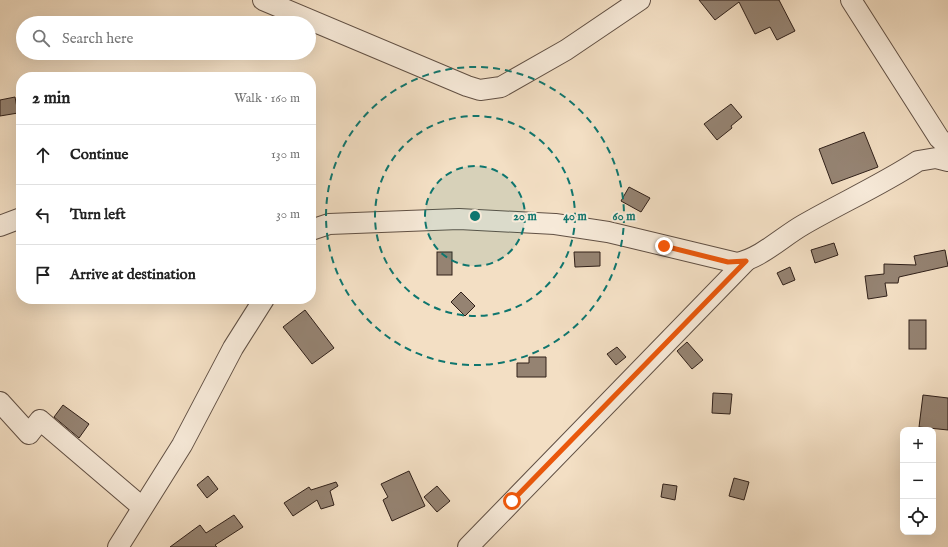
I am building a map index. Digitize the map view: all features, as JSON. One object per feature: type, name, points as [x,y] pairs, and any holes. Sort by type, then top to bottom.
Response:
[{"type":"street","points":[[264,0],[302,16]]},
{"type":"street","points":[[316,22],[480,90],[501,87],[512,82],[566,50],[640,0]]},
{"type":"street","points":[[851,0],[939,138],[948,148]]},
{"type":"street","points":[[468,547],[746,261],[802,226],[918,161],[936,158],[948,161]]},
{"type":"street","points":[[316,228],[329,224],[459,218],[555,224],[608,232],[728,262],[746,261]]},
{"type":"street","points":[[0,226],[16,220]]},
{"type":"street","points":[[118,547],[182,445],[232,348],[261,304]]},
{"type":"street","points":[[0,402],[29,434],[40,420],[142,507]]},
{"type":"building","points":[[699,0],[779,0],[795,31],[777,40],[770,27],[755,34],[739,2],[715,20]]},
{"type":"building","points":[[15,97],[16,113],[0,116],[0,100]]},
{"type":"building","points":[[731,104],[742,117],[731,126],[732,128],[717,140],[704,124]]},
{"type":"building","points":[[864,132],[878,167],[832,184],[819,149]]},
{"type":"building","points":[[629,187],[650,198],[641,212],[621,201]]},
{"type":"building","points":[[834,243],[838,255],[815,263],[811,250]]},
{"type":"building","points":[[945,250],[948,266],[899,277],[898,283],[885,283],[887,296],[868,299],[865,276],[884,274],[884,264],[916,265],[914,256]]},
{"type":"building","points":[[437,252],[452,252],[452,275],[437,275]]},
{"type":"building","points":[[574,252],[600,252],[600,266],[575,267]]},
{"type":"building","points":[[790,267],[795,280],[783,285],[777,273]]},
{"type":"building","points":[[461,292],[475,306],[465,316],[451,302]]},
{"type":"building","points":[[305,310],[334,348],[312,364],[283,327]]},
{"type":"building","points":[[909,320],[926,320],[926,349],[909,349]]},
{"type":"building","points":[[687,342],[703,360],[692,369],[677,351]]},
{"type":"building","points":[[617,347],[626,357],[616,365],[607,354]]},
{"type":"building","points":[[529,357],[546,357],[546,377],[517,377],[517,363],[529,363]]},
{"type":"building","points":[[713,393],[732,394],[730,414],[712,413]]},
{"type":"building","points":[[923,395],[948,398],[948,430],[936,429],[936,427],[919,427]]},
{"type":"building","points":[[63,405],[89,424],[79,438],[54,417]]},
{"type":"building","points":[[409,471],[425,506],[392,521],[383,500],[388,497],[381,484]]},
{"type":"building","points":[[208,476],[218,489],[207,498],[197,485]]},
{"type":"building","points":[[734,478],[749,482],[744,500],[729,496]]},
{"type":"building","points":[[336,482],[338,486],[330,491],[334,505],[321,509],[317,500],[293,516],[284,503],[309,487],[311,490]]},
{"type":"building","points":[[663,484],[677,486],[675,500],[661,497]]},
{"type":"building","points":[[437,486],[450,501],[437,512],[424,497]]},
{"type":"building","points":[[234,515],[243,527],[215,545],[217,547],[170,547],[200,525],[206,533]]},
{"type":"route","points":[[512,501],[746,261],[737,263],[728,262],[664,246]]}]
